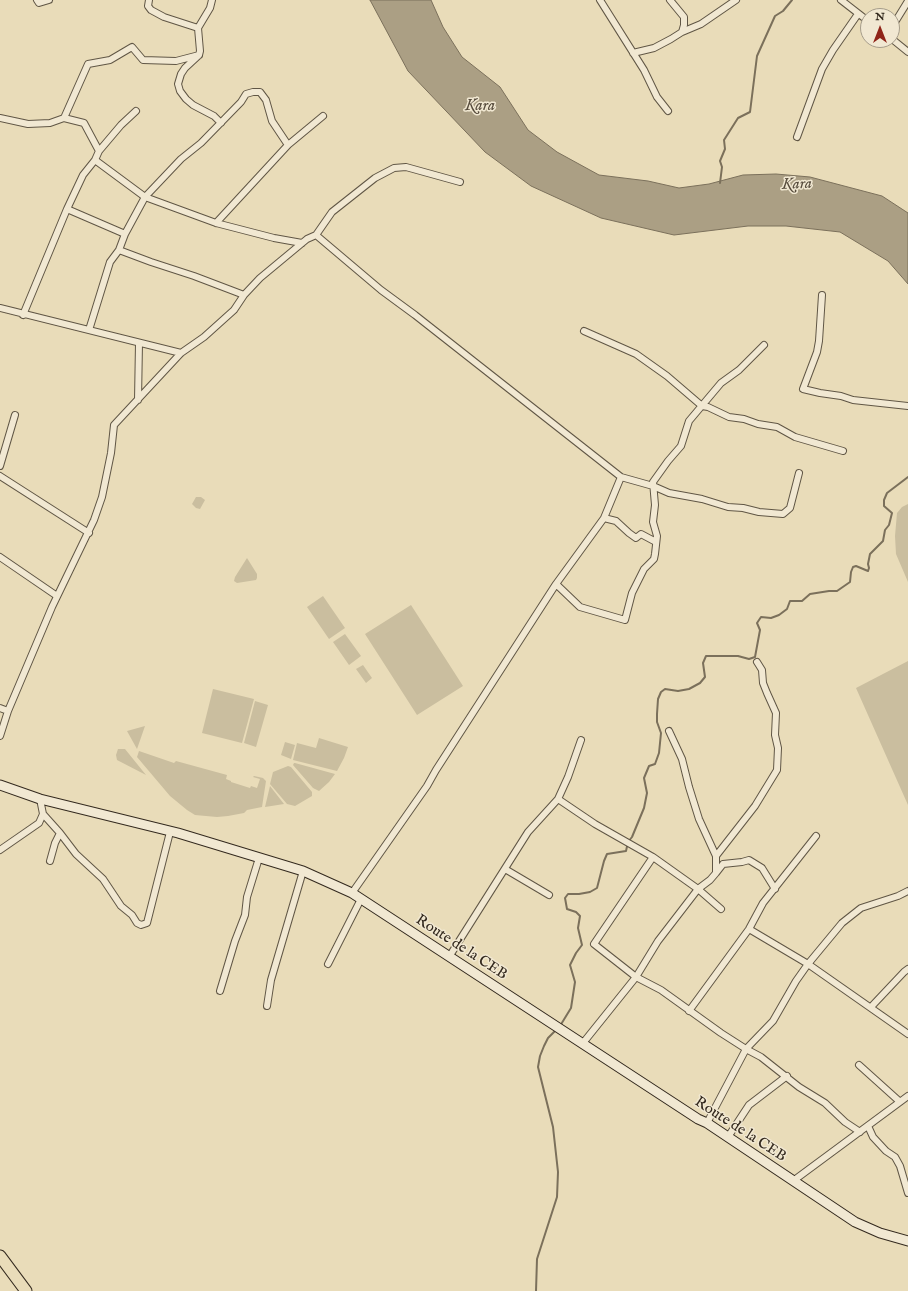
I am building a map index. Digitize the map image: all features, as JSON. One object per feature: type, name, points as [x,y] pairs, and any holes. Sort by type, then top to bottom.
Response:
[{"type":"highway","points":[[0,1256],[26,1291]]},
{"type":"main road","name":"Route de la CEB","points":[[0,785],[40,799],[170,832],[303,871],[352,893],[698,1119],[707,1123],[855,1222],[880,1233],[908,1241]]},
{"type":"street","points":[[37,0],[39,4],[49,0]]},
{"type":"street","points":[[149,0],[148,6],[151,10],[164,17],[198,28]]},
{"type":"street","points":[[212,0],[210,8],[198,28],[199,55],[185,68],[181,74],[178,84],[180,91],[186,99],[214,116],[220,123]]},
{"type":"street","points":[[600,0],[644,70],[657,97],[668,111]]},
{"type":"street","points":[[670,0],[684,17],[682,32]]},
{"type":"street","points":[[633,53],[654,48],[682,32],[701,24],[736,0]]},
{"type":"street","points":[[797,137],[822,69],[833,50],[858,14],[841,0]]},
{"type":"street","points":[[900,14],[908,1]]},
{"type":"street","points":[[900,46],[908,52]]},
{"type":"street","points":[[64,118],[88,64],[110,60],[132,47],[143,60],[176,61],[199,55]]},
{"type":"street","points":[[89,330],[110,262],[119,250],[125,234],[145,197],[180,159],[201,143],[241,102],[246,94],[260,92],[266,100],[272,121],[288,145]]},
{"type":"street","points":[[23,315],[67,209],[83,175],[95,160],[99,151],[121,125],[136,111]]},
{"type":"street","points":[[216,223],[288,145],[323,116]]},
{"type":"street","points":[[0,118],[28,124],[50,123],[64,118],[84,123],[99,151]]},
{"type":"street","points":[[95,160],[145,197],[216,223],[302,243]]},
{"type":"street","points":[[0,736],[8,711],[57,596],[70,567],[89,533],[102,497],[111,453],[114,425],[181,353],[204,337],[234,310],[244,295],[260,278],[307,239],[316,234],[332,212],[375,178],[394,168],[406,167],[460,182]]},
{"type":"street","points":[[67,209],[125,234]]},
{"type":"street","points":[[316,234],[381,290],[415,314],[621,477],[653,486],[669,493],[702,499],[728,507],[784,514],[790,508],[799,473]]},
{"type":"street","points":[[119,250],[244,295]]},
{"type":"street","points":[[822,295],[817,352],[803,389],[853,400],[908,406]]},
{"type":"street","points":[[0,308],[23,315],[181,353]]},
{"type":"street","points":[[584,331],[636,354],[667,376],[702,406],[729,416],[777,427],[795,437],[843,452]]},
{"type":"street","points":[[138,400],[140,343]]},
{"type":"street","points":[[556,584],[580,607],[626,620],[632,593],[644,569],[654,559],[657,536],[653,522],[655,505],[653,482],[681,446],[689,420],[721,383],[739,370],[764,345]]},
{"type":"street","points":[[0,466],[16,415]]},
{"type":"street","points":[[0,476],[89,533]]},
{"type":"street","points":[[352,893],[426,786],[556,584],[604,518],[621,477]]},
{"type":"street","points":[[604,518],[616,521],[636,538],[641,534],[656,542]]},
{"type":"street","points":[[0,557],[57,596]]},
{"type":"street","points":[[716,856],[755,806],[776,770],[778,748],[775,735],[776,714],[767,693],[762,670],[757,662]]},
{"type":"street","points":[[0,708],[8,711]]},
{"type":"street","points":[[670,732],[682,759],[699,819],[716,856],[716,873]]},
{"type":"street","points":[[449,957],[528,832],[558,799],[568,777],[581,740]]},
{"type":"street","points":[[40,799],[43,814],[76,854],[103,879],[121,906],[132,915],[137,923],[141,925],[147,923],[170,832]]},
{"type":"street","points":[[558,799],[595,824],[653,857],[698,889],[721,909]]},
{"type":"street","points":[[0,850],[39,823],[43,814]]},
{"type":"street","points":[[50,860],[55,843],[60,833]]},
{"type":"street","points":[[689,1011],[749,929],[763,903],[816,836]]},
{"type":"street","points":[[653,857],[594,944],[636,977],[661,990],[689,1011],[746,1049],[761,1056],[799,1087],[825,1103],[845,1122],[860,1132]]},
{"type":"street","points":[[220,991],[235,940],[245,915],[247,897],[259,858]]},
{"type":"street","points":[[583,1043],[636,977],[658,941],[698,889],[710,880],[723,864],[749,860],[762,868],[775,889]]},
{"type":"street","points":[[505,869],[549,895]]},
{"type":"street","points":[[267,1006],[271,980],[303,871]]},
{"type":"street","points":[[707,1123],[746,1049],[773,1021],[796,981],[842,923],[860,908],[898,896],[908,891]]},
{"type":"street","points":[[328,964],[361,899]]},
{"type":"street","points":[[749,929],[808,964],[908,1034]]},
{"type":"street","points":[[871,1008],[908,969]]},
{"type":"street","points":[[859,1065],[899,1101]]},
{"type":"street","points":[[728,1137],[749,1105],[787,1076]]},
{"type":"street","points":[[793,1181],[868,1126],[899,1101],[908,1096]]},
{"type":"street","points":[[868,1126],[873,1137],[886,1151],[895,1157],[900,1166],[908,1193]]},
{"type":"shaded area","points":[[196,497],[201,497],[205,500],[200,509],[196,508],[192,504]]},
{"type":"shaded area","points":[[908,504],[908,582],[896,554],[895,536],[897,513],[902,507]]},
{"type":"shaded area","points":[[247,558],[257,574],[257,578],[256,580],[237,583],[234,581],[235,577]]},
{"type":"shaded area","points":[[323,596],[345,628],[329,639],[307,607]]},
{"type":"shaded area","points":[[411,605],[463,686],[417,715],[365,634]]},
{"type":"shaded area","points":[[345,634],[361,656],[349,665],[333,642]]},
{"type":"shaded area","points":[[908,661],[908,805],[856,688]]},
{"type":"shaded area","points":[[363,665],[372,678],[366,683],[356,669]]},
{"type":"shaded area","points":[[213,689],[254,699],[242,743],[202,733]]},
{"type":"shaded area","points":[[255,701],[268,705],[256,747],[244,743]]},
{"type":"shaded area","points":[[145,726],[137,749],[127,731]]},
{"type":"shaded area","points":[[319,738],[348,747],[337,771],[293,760],[297,743],[316,748]]},
{"type":"shaded area","points":[[285,742],[295,745],[291,759],[281,755]]},
{"type":"shaded area","points":[[118,749],[125,749],[146,775],[117,760],[116,755]]},
{"type":"shaded area","points":[[139,751],[174,763],[176,761],[227,775],[226,779],[231,782],[250,788],[251,786],[257,788],[260,779],[253,777],[254,776],[263,778],[266,781],[262,807],[228,816],[217,817],[195,815],[170,796],[137,757]]},
{"type":"shaded area","points":[[294,763],[335,774],[319,791],[313,788],[293,765]]},
{"type":"shaded area","points":[[288,766],[291,767],[312,792],[312,796],[295,806],[287,804],[270,784],[273,772]]},
{"type":"shaded area","points":[[270,786],[284,804],[265,807]]},
{"type":"water","name":"Kara","points":[[370,0],[431,0],[443,27],[462,57],[500,87],[528,130],[557,152],[599,175],[648,181],[679,188],[709,184],[743,175],[776,174],[810,177],[882,196],[908,213],[908,284],[888,261],[840,232],[786,226],[748,226],[674,235],[601,218],[531,186],[485,152],[408,71]]},
{"type":"waterway","points":[[720,183],[722,167],[720,161],[725,149],[724,140],[738,118],[750,112],[757,56],[775,16],[783,11],[792,0]]},
{"type":"waterway","points":[[560,1026],[571,1008],[575,982],[570,965],[582,945],[578,928],[580,916],[576,912],[567,909],[565,898],[568,894],[590,892],[597,888],[607,854],[626,851],[628,842],[632,837],[644,808],[647,793],[644,778],[649,766],[655,764],[659,753],[661,733],[657,722],[657,714],[658,699],[661,692],[665,689],[678,691],[689,689],[700,683],[705,677],[703,663],[706,656],[738,656],[749,659],[755,657],[760,630],[757,623],[761,617],[771,618],[779,615],[787,609],[790,601],[802,601],[810,594],[837,591],[850,582],[853,567],[856,566],[868,571],[870,554],[883,541],[885,530],[889,525],[892,513],[884,506],[884,500],[887,493],[908,477]]},
{"type":"waterway","points":[[536,1291],[537,1259],[557,1197],[558,1172],[553,1127],[538,1067],[544,1046],[548,1038],[557,1029]]}]
